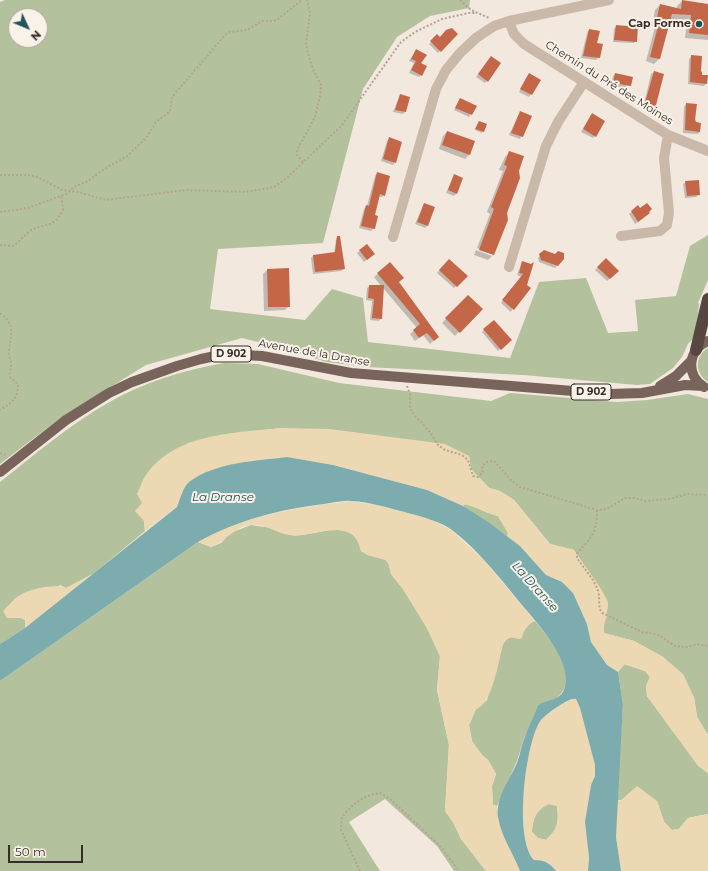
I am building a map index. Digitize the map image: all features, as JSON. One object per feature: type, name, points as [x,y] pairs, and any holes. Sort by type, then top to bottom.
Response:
[{"type":"highway","points":[[696,350],[708,300]]},
{"type":"main road","points":[[705,388],[694,377],[691,361],[696,350],[708,341]]},
{"type":"main road","name":"Avenue de la Dranse","points":[[0,472],[66,420],[98,399],[132,382],[201,359],[225,354],[250,354],[339,372],[618,394],[642,393],[656,389],[690,385],[705,388]]},
{"type":"main road","name":"Avenue de la Dranse","points":[[656,389],[676,376],[691,361]]},
{"type":"street","points":[[393,237],[432,99],[440,79],[453,61],[471,42],[489,29],[506,22],[609,0]]},
{"type":"street","name":"Chemin du Pré des Moines","points":[[506,22],[521,42],[668,135],[708,151]]},
{"type":"street","points":[[509,266],[546,146],[558,122],[584,82]]},
{"type":"street","points":[[621,236],[660,230],[667,225],[669,213],[664,158],[668,135]]},
{"type":"path","points":[[0,212],[28,208],[70,192],[119,161],[146,138],[156,122],[170,111],[172,97],[226,34],[230,32],[247,30],[262,21],[277,20],[302,0]]},
{"type":"path","points":[[304,162],[297,155],[297,150],[319,107],[321,85],[314,72],[307,50],[306,43],[310,14],[308,0]]},
{"type":"path","points":[[460,0],[477,13],[506,22]]},
{"type":"path","points":[[0,175],[28,175],[42,179],[62,190],[106,200],[197,189],[260,191],[280,183],[342,125],[400,42],[415,32],[442,19],[464,14],[477,13]]},
{"type":"path","points":[[0,245],[13,246],[32,230],[45,227],[56,221],[63,210],[62,195]]},
{"type":"path","points":[[0,312],[12,328],[9,352],[11,366],[10,377],[18,384],[13,402],[0,410]]},
{"type":"path","points":[[404,378],[410,394],[410,409],[430,432],[438,445],[445,450],[462,455],[468,460],[473,476],[478,477],[483,472],[482,466],[487,462],[494,461],[512,481],[520,487],[597,510],[607,509],[624,498],[634,498],[646,501],[669,499],[687,494],[708,495]]},
{"type":"path","points":[[597,510],[597,523],[594,534],[577,554],[577,558],[597,588],[600,595],[600,610],[602,613],[642,632],[657,634],[675,646],[687,647],[697,644],[708,646]]},
{"type":"path","points":[[360,871],[342,830],[342,817],[366,796],[380,793],[390,799],[441,847],[459,871]]},
{"type":"green space","points":[[5,0],[470,0],[469,8],[430,16],[397,37],[363,89],[323,243],[218,249],[210,309],[305,320],[332,289],[363,298],[368,342],[510,358],[539,282],[586,278],[608,333],[638,331],[635,300],[676,296],[690,246],[708,235],[708,280],[698,303],[696,336],[688,344],[682,357],[673,368],[650,384],[637,385],[523,375],[367,367],[326,362],[286,349],[242,338],[146,365],[59,419],[0,464],[0,2]]},
{"type":"green space","points":[[708,348],[708,382],[704,379],[699,370],[698,360],[703,351]]},
{"type":"green space","points":[[224,363],[258,364],[339,383],[491,401],[510,393],[617,402],[647,400],[688,394],[708,399],[708,735],[697,717],[694,697],[663,657],[634,641],[604,633],[603,625],[607,616],[574,550],[550,544],[514,500],[500,491],[489,488],[471,469],[469,456],[281,428],[231,434],[188,443],[142,503],[145,531],[93,574],[66,588],[60,585],[7,618],[21,618],[25,620],[25,628],[0,644],[0,482],[65,431],[119,396],[163,378],[193,369]]},
{"type":"green space","points":[[465,504],[498,516],[508,533],[507,537],[463,506]]},
{"type":"green space","points":[[251,525],[272,528],[290,535],[341,530],[350,533],[357,540],[361,551],[368,555],[386,560],[391,574],[403,589],[427,628],[440,656],[437,690],[449,745],[445,811],[453,822],[461,839],[486,871],[454,871],[437,846],[385,799],[349,822],[380,871],[0,871],[0,681],[198,542],[211,547],[221,543],[230,533]]},
{"type":"green space","points":[[535,621],[548,637],[560,658],[565,668],[566,679],[564,688],[556,699],[538,705],[531,725],[524,738],[517,761],[497,806],[493,805],[492,786],[496,774],[488,760],[482,755],[472,741],[469,725],[476,709],[487,700],[503,644],[507,638],[512,637],[519,639],[527,626]]},
{"type":"green space","points":[[624,664],[645,671],[650,677],[646,686],[647,696],[698,765],[708,773],[708,814],[688,818],[679,829],[672,830],[664,822],[657,801],[617,800],[623,704],[618,672]]},
{"type":"green space","points":[[549,804],[557,806],[558,821],[555,829],[546,840],[538,838],[532,832],[536,815],[541,809]]},
{"type":"sand","points":[[281,428],[329,429],[445,444],[469,456],[471,469],[489,488],[500,491],[514,500],[550,544],[574,550],[598,585],[608,603],[604,633],[634,641],[663,657],[683,674],[694,697],[697,717],[708,735],[708,773],[698,766],[647,696],[646,686],[650,677],[645,671],[625,664],[618,672],[607,665],[591,642],[587,624],[562,582],[546,575],[520,546],[507,537],[508,533],[498,516],[465,504],[463,506],[427,490],[333,465],[287,457],[246,462],[212,470],[188,483],[177,507],[145,531],[144,521],[135,511],[142,503],[137,494],[145,477],[158,461],[189,443],[207,438],[226,434]]},
{"type":"sand","points":[[350,501],[377,505],[429,518],[451,530],[482,558],[535,621],[526,628],[522,638],[510,638],[503,644],[491,691],[482,706],[476,709],[469,725],[472,741],[482,755],[488,760],[496,774],[492,786],[493,805],[497,806],[502,831],[520,871],[486,871],[461,839],[453,822],[445,811],[449,745],[437,690],[440,656],[427,628],[403,589],[391,574],[386,560],[368,555],[361,551],[357,540],[350,533],[341,530],[289,535],[260,525],[250,525],[244,526],[211,547],[198,542],[234,525],[253,519],[291,509]]},
{"type":"sand","points":[[93,574],[25,628],[25,620],[21,618],[7,618],[3,611],[17,597],[34,589],[55,586],[66,588]]},
{"type":"sand","points":[[572,699],[576,699],[580,708],[595,765],[595,776],[591,785],[585,822],[589,858],[588,871],[556,871],[546,862],[534,860],[528,850],[523,813],[526,769],[529,748],[534,732],[540,721],[555,708]],"holes":[[[549,804],[557,806],[558,821],[555,829],[546,840],[538,838],[532,832],[536,815],[541,809]]]},
{"type":"sand","points":[[637,786],[657,801],[664,822],[672,830],[679,829],[688,818],[708,814],[708,871],[621,871],[616,837],[617,800],[620,801]]},
{"type":"water","name":"La Dranse","points":[[287,457],[333,465],[427,490],[463,506],[488,522],[520,546],[546,575],[562,582],[573,593],[587,624],[591,642],[607,665],[618,672],[623,704],[616,837],[621,871],[588,871],[589,858],[585,822],[591,785],[595,776],[595,765],[580,708],[576,699],[574,699],[567,701],[553,710],[539,723],[534,735],[526,772],[523,814],[524,834],[528,849],[534,860],[546,862],[556,871],[520,871],[504,838],[498,817],[499,803],[517,763],[524,739],[538,705],[558,697],[563,691],[566,677],[564,667],[554,646],[528,612],[483,559],[452,530],[442,524],[425,518],[387,507],[345,501],[276,512],[228,527],[198,542],[0,681],[0,644],[25,628],[177,507],[183,490],[189,482],[200,475],[224,466],[249,461]]},
{"type":"building","points":[[682,0],[708,4],[708,35],[689,33],[691,15],[672,14],[660,59],[650,57],[659,22],[656,22],[660,4],[681,9]]},
{"type":"building","points":[[627,24],[638,25],[637,42],[614,40],[616,25],[627,26]]},
{"type":"building","points":[[452,28],[458,34],[441,52],[430,41],[437,34],[440,37],[446,30]]},
{"type":"building","points":[[589,29],[600,31],[597,43],[603,44],[600,58],[583,56]]},
{"type":"building","points":[[416,49],[427,55],[421,63],[427,66],[422,76],[411,70],[416,61],[411,59]]},
{"type":"building","points":[[691,55],[702,56],[701,71],[702,75],[708,75],[707,84],[690,82]]},
{"type":"building","points":[[491,56],[501,63],[488,82],[478,74]]},
{"type":"building","points":[[654,71],[664,74],[655,109],[644,106]]},
{"type":"building","points":[[529,73],[541,80],[532,95],[520,89]]},
{"type":"building","points":[[615,73],[633,77],[631,86],[613,83]]},
{"type":"building","points":[[400,94],[410,97],[406,112],[395,110]]},
{"type":"building","points":[[460,98],[477,106],[472,115],[455,108]]},
{"type":"building","points":[[686,103],[697,104],[695,119],[696,122],[701,123],[700,132],[685,130]]},
{"type":"building","points":[[520,111],[532,116],[523,137],[511,133]]},
{"type":"building","points":[[592,113],[605,121],[596,137],[583,129]]},
{"type":"building","points":[[479,121],[487,124],[484,132],[475,129]]},
{"type":"building","points":[[447,131],[475,141],[470,155],[442,145]]},
{"type":"building","points":[[389,137],[402,142],[396,163],[383,159]]},
{"type":"building","points":[[509,151],[524,156],[519,171],[520,178],[507,213],[508,220],[494,255],[479,250],[494,209],[491,207],[507,166],[504,165]]},
{"type":"building","points":[[377,172],[390,176],[385,196],[380,194],[375,215],[378,216],[375,229],[361,226],[366,205],[369,206]]},
{"type":"building","points":[[454,174],[463,178],[457,194],[448,190]]},
{"type":"building","points":[[699,180],[700,195],[687,196],[685,181]]},
{"type":"building","points":[[424,203],[435,207],[428,226],[417,222]]},
{"type":"building","points":[[647,203],[652,209],[649,212],[650,213],[638,222],[631,211],[638,205],[640,208]]},
{"type":"building","points":[[337,236],[340,236],[345,269],[315,272],[313,255],[335,252]]},
{"type":"building","points":[[367,244],[375,254],[367,260],[359,250]]},
{"type":"building","points":[[544,250],[555,254],[558,251],[564,253],[564,259],[558,266],[541,260],[539,254]]},
{"type":"building","points":[[606,258],[619,271],[610,279],[597,267]]},
{"type":"building","points":[[449,259],[468,276],[457,287],[439,270]]},
{"type":"building","points":[[522,261],[531,264],[534,262],[527,285],[531,288],[514,310],[502,300],[523,274],[519,273]]},
{"type":"building","points":[[390,262],[404,278],[399,282],[439,337],[434,341],[427,333],[419,338],[413,330],[420,324],[377,273]]},
{"type":"building","points":[[289,268],[290,307],[268,307],[267,269]]},
{"type":"building","points":[[369,285],[384,285],[382,319],[372,318],[374,299],[368,298]]},
{"type":"building","points":[[468,295],[483,309],[460,333],[445,318]]},
{"type":"building","points":[[494,320],[512,340],[501,350],[483,329]]},
{"type":"place","name":"Cap Forme","points":[[699,24]]}]
